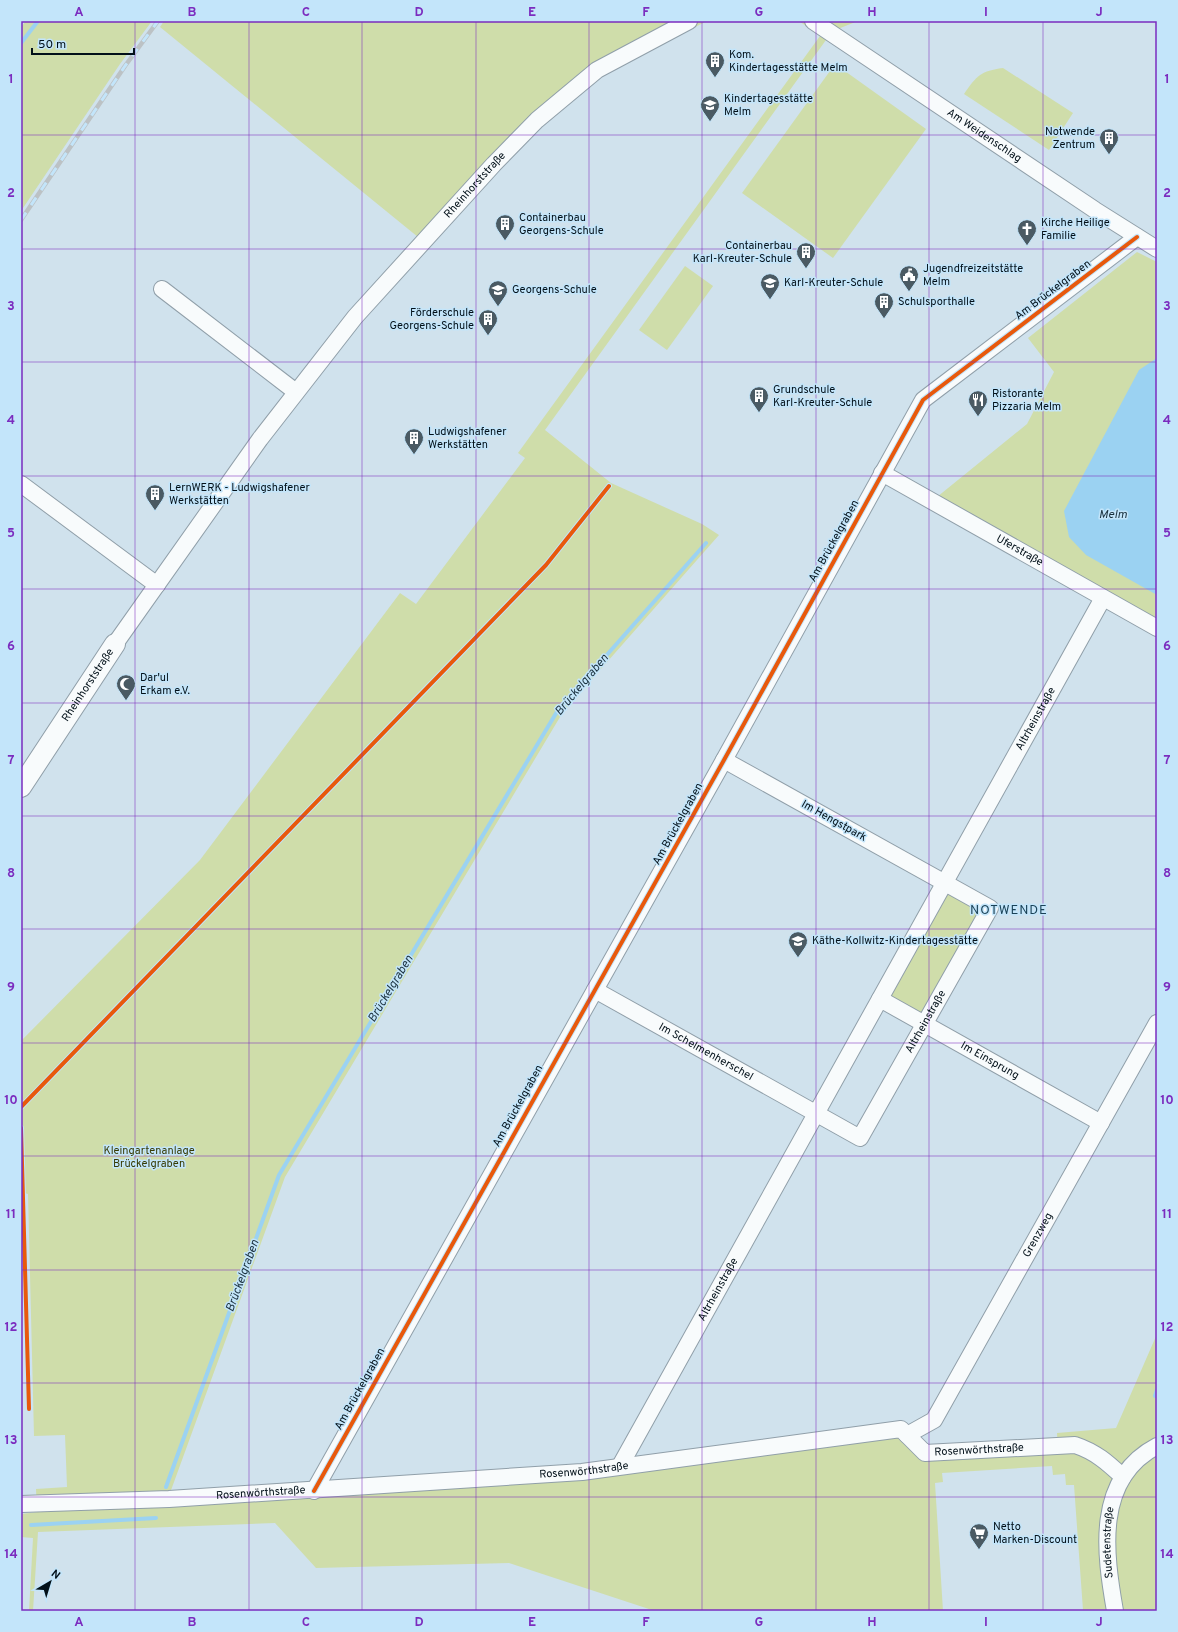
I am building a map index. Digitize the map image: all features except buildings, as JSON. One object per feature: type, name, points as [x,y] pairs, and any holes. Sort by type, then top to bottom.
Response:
[{"type":"street","name":"Rheinhorststraße","points":[[21,787],[115,644],[255,445],[371,299],[494,164],[537,120],[597,70],[689,21]]},
{"type":"street","name":"Am Weidenschlag","points":[[813,21],[1137,238],[1157,249]]},
{"type":"street","name":"Am Brückelgraben","points":[[314,1491],[724,760],[923,400],[1137,238]]},
{"type":"street","points":[[162,289],[296,392]]},
{"type":"street","name":"Uferstraße","points":[[882,473],[1157,628]]},
{"type":"street","points":[[21,484],[157,585]]},
{"type":"street","name":"Altrheinstraße","points":[[620,1466],[1103,598]]},
{"type":"street","name":"Im Hengstpark","points":[[724,760],[945,882]]},
{"type":"street","name":"Altrheinstraße","points":[[816,1113],[860,1138],[990,908],[945,882]]},
{"type":"street","name":"Im Schelmenherschel","points":[[595,990],[816,1113]]},
{"type":"street","name":"Im Einsprung","points":[[880,999],[1101,1122]]},
{"type":"street","name":"Grenzweg","points":[[907,1435],[934,1420],[1157,1022]]},
{"type":"street","name":"Rosenwörthstraße","points":[[21,1504],[169,1499],[314,1491],[582,1472],[901,1429],[925,1453],[1076,1445],[1090,1450],[1103,1458],[1123,1478]]},
{"type":"street","name":"Sudetenstraße","points":[[1115,1611],[1107,1564],[1106,1533],[1111,1506],[1123,1478],[1138,1459],[1157,1446]]},
{"type":"green space","points":[[26,21],[152,21],[120,64],[21,211],[21,27]]},
{"type":"green space","points":[[164,21],[707,21],[601,75],[542,126],[498,169],[429,246],[160,27]]},
{"type":"green space","points":[[799,21],[858,21],[820,36]]},
{"type":"green space","name":"Kleingartenanlage Brückelgraben","points":[[820,36],[826,40],[545,430],[611,483],[702,524],[719,535],[563,712],[285,1177],[166,1504],[899,1434],[923,1457],[1058,1450],[1057,1433],[1116,1428],[1157,1334],[1157,1611],[1065,1611],[1083,1610],[1074,1485],[1066,1485],[1065,1474],[1053,1475],[1052,1466],[942,1473],[943,1482],[935,1483],[943,1611],[655,1611],[509,1563],[316,1568],[275,1523],[38,1532],[33,1611],[29,1611],[33,1538],[21,1537],[21,1514],[37,1512],[36,1489],[67,1487],[65,1435],[34,1436],[28,1194],[21,1192],[21,1041],[200,860],[400,593],[416,604],[525,458],[518,453]]},
{"type":"green space","points":[[835,64],[926,129],[833,258],[742,193]]},
{"type":"green space","points":[[1003,68],[1073,113],[1049,150],[964,94],[972,82],[980,75],[989,71]]},
{"type":"green space","points":[[1137,252],[1157,262],[1157,619],[937,497],[1027,424],[1054,372],[1028,338]]},
{"type":"green space","points":[[685,266],[713,286],[667,350],[639,330]]},
{"type":"green space","points":[[945,882],[990,908],[924,1023],[880,999]]},
{"type":"water","name":"Melm","points":[[1157,358],[1157,595],[1086,555],[1069,537],[1064,511],[1139,370]]},
{"type":"waterway","points":[[21,43],[38,21]]},
{"type":"waterway","name":"Brückelgraben","points":[[166,1487],[279,1175],[558,710],[706,543]]},
{"type":"waterway","points":[[1155,1396],[1157,1390]]},
{"type":"waterway","name":"Brückelgraben","points":[[31,1525],[156,1518]]},
{"type":"railway","points":[[21,220],[125,66],[158,21]]},
{"type":"cycle path","points":[[314,1491],[724,760],[923,400],[1137,237]]},
{"type":"cycle path","points":[[21,1107],[546,565],[609,486]]},
{"type":"cycle path","points":[[21,1128],[29,1409]]},
{"type":"place","name":"Kom. Kindertagesstätte Melm","points":[[715,78]]},
{"type":"place","name":"Kindertagesstätte Melm","points":[[710,122]]},
{"type":"place","name":"Notwende Zentrum","points":[[1109,155]]},
{"type":"place","name":"Containerbau Georgens-Schule","points":[[505,241]]},
{"type":"place","name":"Kirche Heilige Familie","points":[[1027,246]]},
{"type":"place","name":"Containerbau Karl-Kreuter-Schule","points":[[806,269]]},
{"type":"place","name":"Jugendfreizeitstätte Melm","points":[[909,292]]},
{"type":"place","name":"Karl-Kreuter-Schule","points":[[770,300]]},
{"type":"place","name":"Georgens-Schule","points":[[498,307]]},
{"type":"place","name":"Schulsporthalle","points":[[884,319]]},
{"type":"place","name":"Förderschule Georgens-Schule","points":[[488,336]]},
{"type":"place","name":"Grundschule Karl-Kreuter-Schule","points":[[759,413]]},
{"type":"place","name":"Ristorante Pizzaria Melm","points":[[978,417]]},
{"type":"place","name":"Ludwigshafener Werkstätten","points":[[414,455]]},
{"type":"place","name":"LernWERK - Ludwigshafener Werkstätten","points":[[155,511]]},
{"type":"place","name":"Dar'ul Erkam e.V.","points":[[126,701]]},
{"type":"place","name":"Käthe-Kollwitz-Kindertagesstätte","points":[[798,958]]},
{"type":"place","name":"Netto Marken-Discount","points":[[979,1550]]},
{"type":"district","name":"NOTWENDE","points":[[1009,911]]}]
